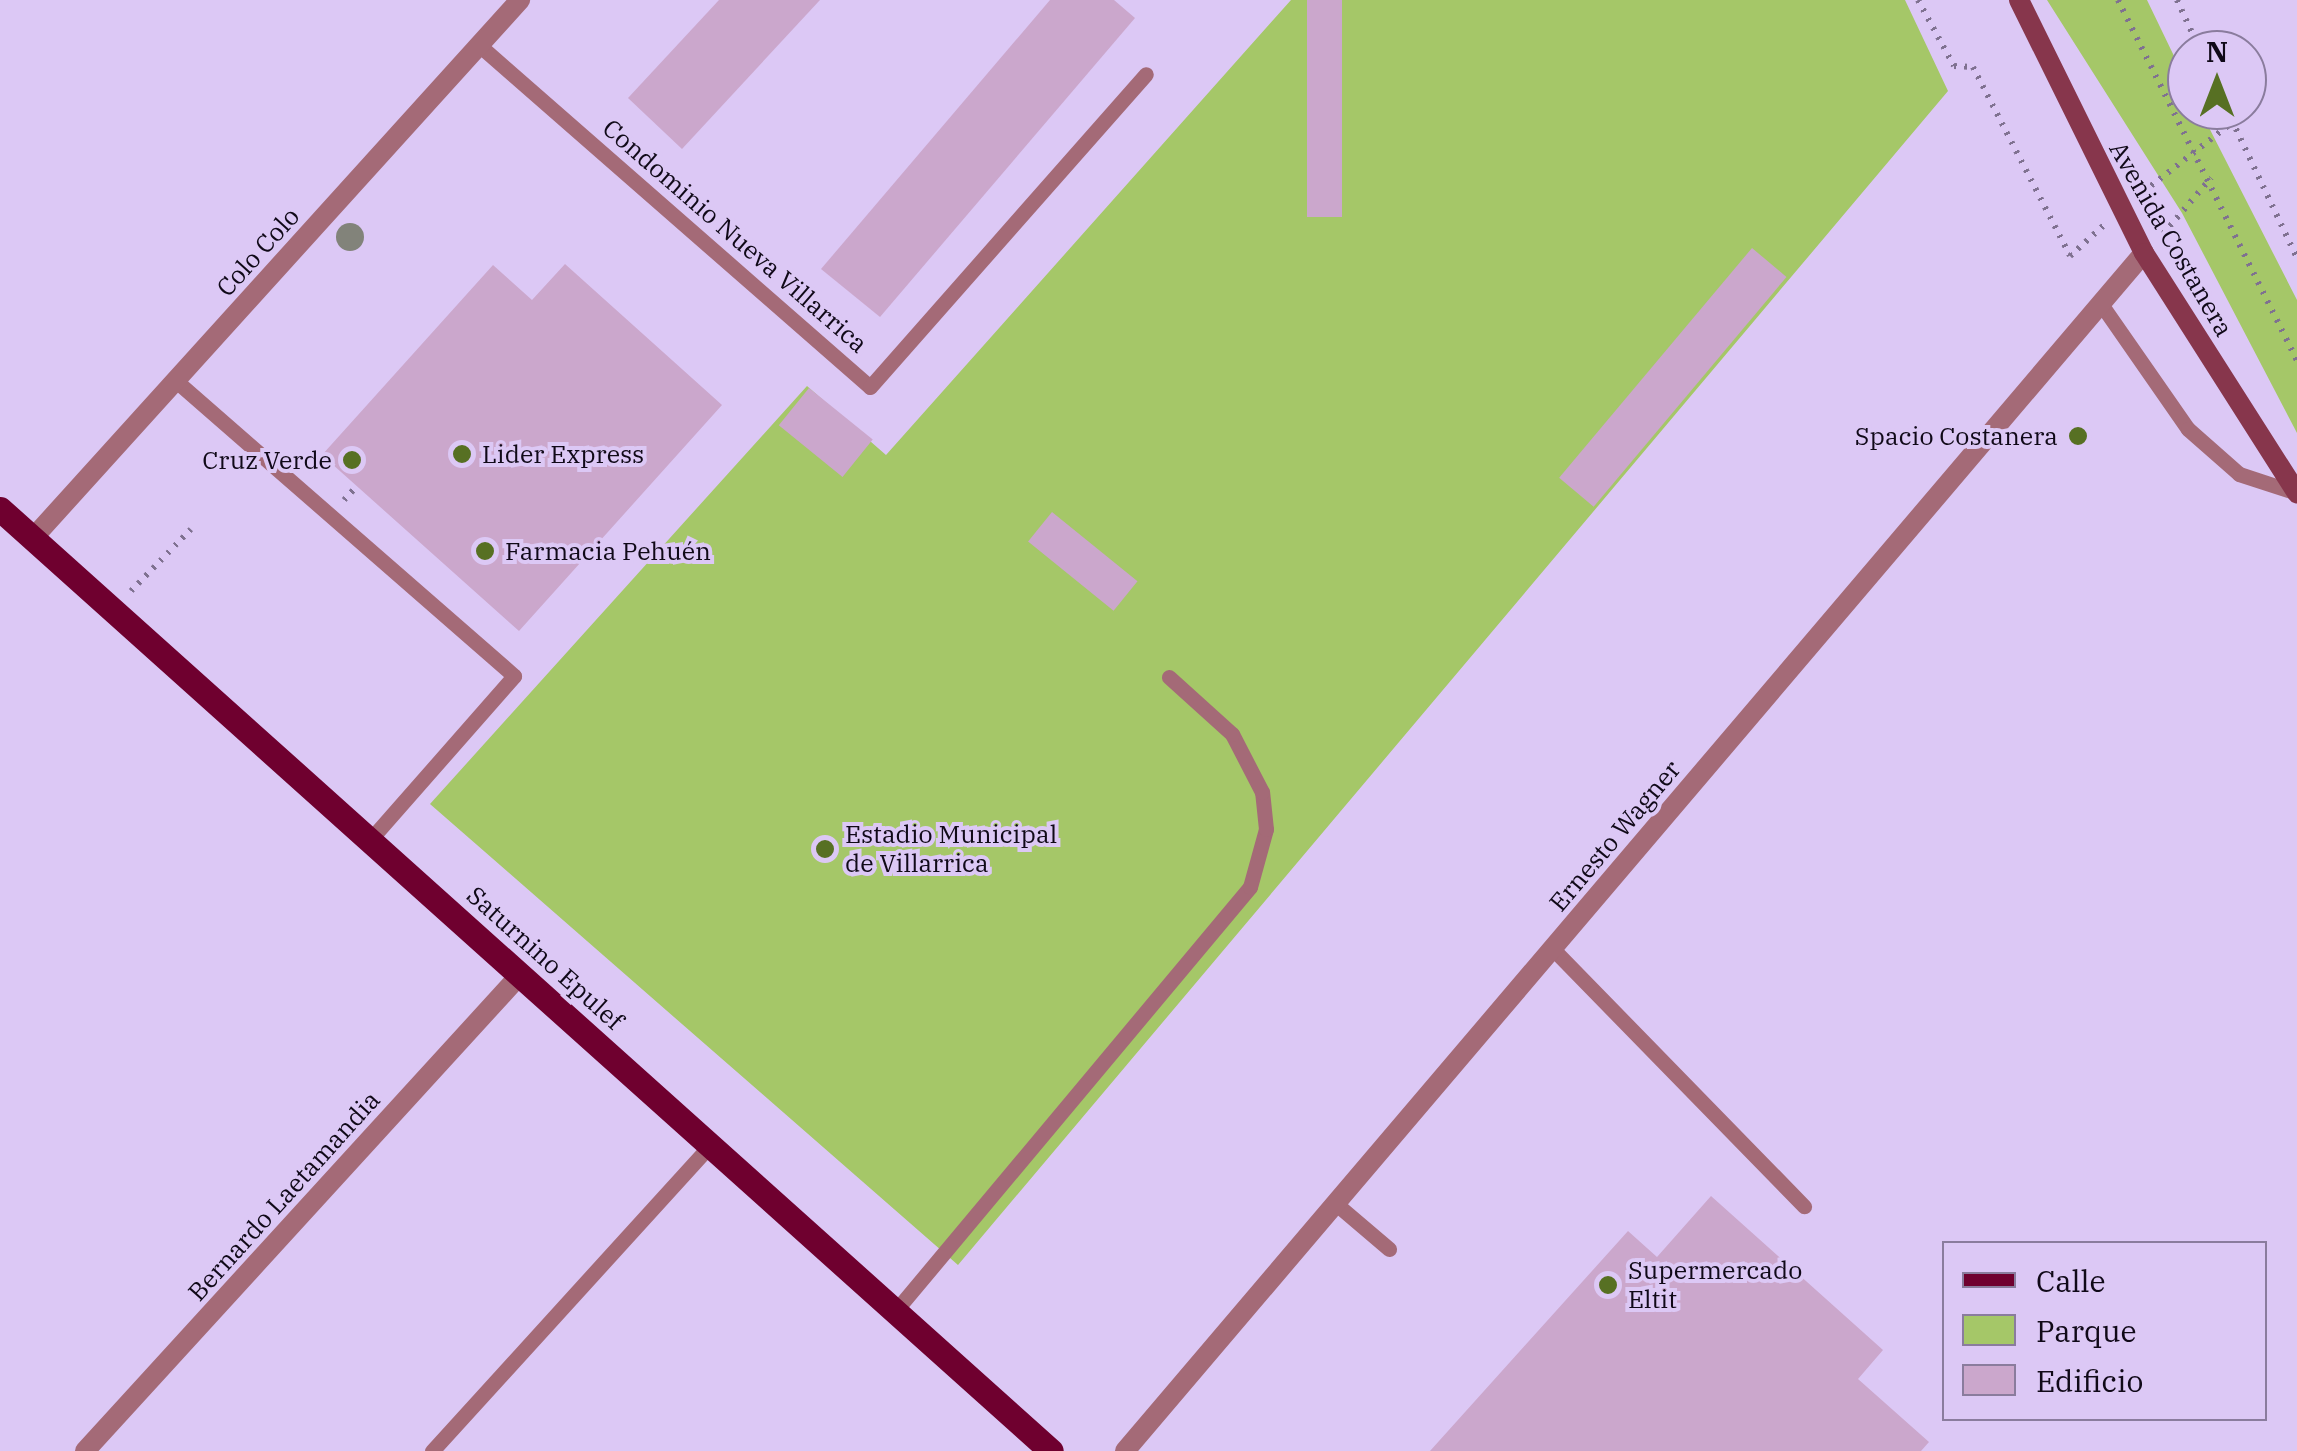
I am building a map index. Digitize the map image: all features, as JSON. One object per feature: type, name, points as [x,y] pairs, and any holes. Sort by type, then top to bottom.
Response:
[{"type":"main road","name":"Avenida Costanera","points":[[2019,0],[2144,253],[2297,493]]},
{"type":"main road","name":"Saturnino Epulef","points":[[0,509],[1051,1451]]},
{"type":"street","name":"Colo Colo","points":[[33,538],[520,0]]},
{"type":"street","name":"Ernesto Wagner","points":[[1124,1451],[2144,253]]},
{"type":"street","name":"Bernardo Laetamandia","points":[[86,1451],[520,976]]},
{"type":"lane","name":"Condominio Nueva Villarrica","points":[[479,45],[870,387],[1146,74]]},
{"type":"lane","points":[[2101,304],[2188,430],[2239,474],[2297,493]]},
{"type":"lane","points":[[175,380],[514,676],[370,840]]},
{"type":"lane","points":[[896,1309],[1250,888],[1266,829],[1262,792],[1232,734],[1169,677]]},
{"type":"lane","points":[[1552,948],[1804,1206]]},
{"type":"lane","points":[[432,1451],[710,1146]]},
{"type":"lane","points":[[1335,1203],[1389,1249]]},
{"type":"path","points":[[2118,0],[2210,178],[2297,360]]},
{"type":"path","points":[[2177,0],[2191,30]]},
{"type":"path","points":[[2236,130],[2297,258]]},
{"type":"path","points":[[2144,253],[2210,178]]},
{"type":"path","points":[[112,610],[190,529]]},
{"type":"green space","points":[[1291,0],[1905,0],[1948,91],[958,1265],[430,804],[807,386],[886,455]]},
{"type":"green space","points":[[2047,0],[2147,0],[2167,42],[2167,130],[2210,130],[2297,300],[2297,433],[2182,213]]},
{"type":"building","points":[[719,0],[820,0],[682,149],[628,98]]},
{"type":"building","points":[[1050,0],[1114,0],[1135,18],[880,317],[821,269]]},
{"type":"building","points":[[1307,0],[1342,0],[1342,217],[1307,217]]},
{"type":"building","points":[[1752,248],[1786,277],[1594,507],[1559,478]]},
{"type":"building","points":[[565,264],[722,405],[519,631],[322,455],[493,265],[532,300]]},
{"type":"building","points":[[809,388],[873,440],[843,477],[779,425]]},
{"type":"building","points":[[1052,512],[1137,581],[1114,611],[1028,542]]},
{"type":"building","points":[[1711,1196],[1883,1350],[1858,1379],[1929,1442],[1921,1451],[1430,1451],[1628,1231],[1657,1257]]},
{"type":"place","name":"Spacio Costanera","points":[[2078,436]]},
{"type":"place","name":"Lider Express","points":[[462,454]]},
{"type":"place","name":"Cruz Verde","points":[[352,460]]},
{"type":"place","name":"Farmacia Pehuén","points":[[485,551]]},
{"type":"place","name":"Estadio Municipal de Villarrica","points":[[825,849]]},
{"type":"place","name":"Supermercado Eltit","points":[[1608,1285]]}]
